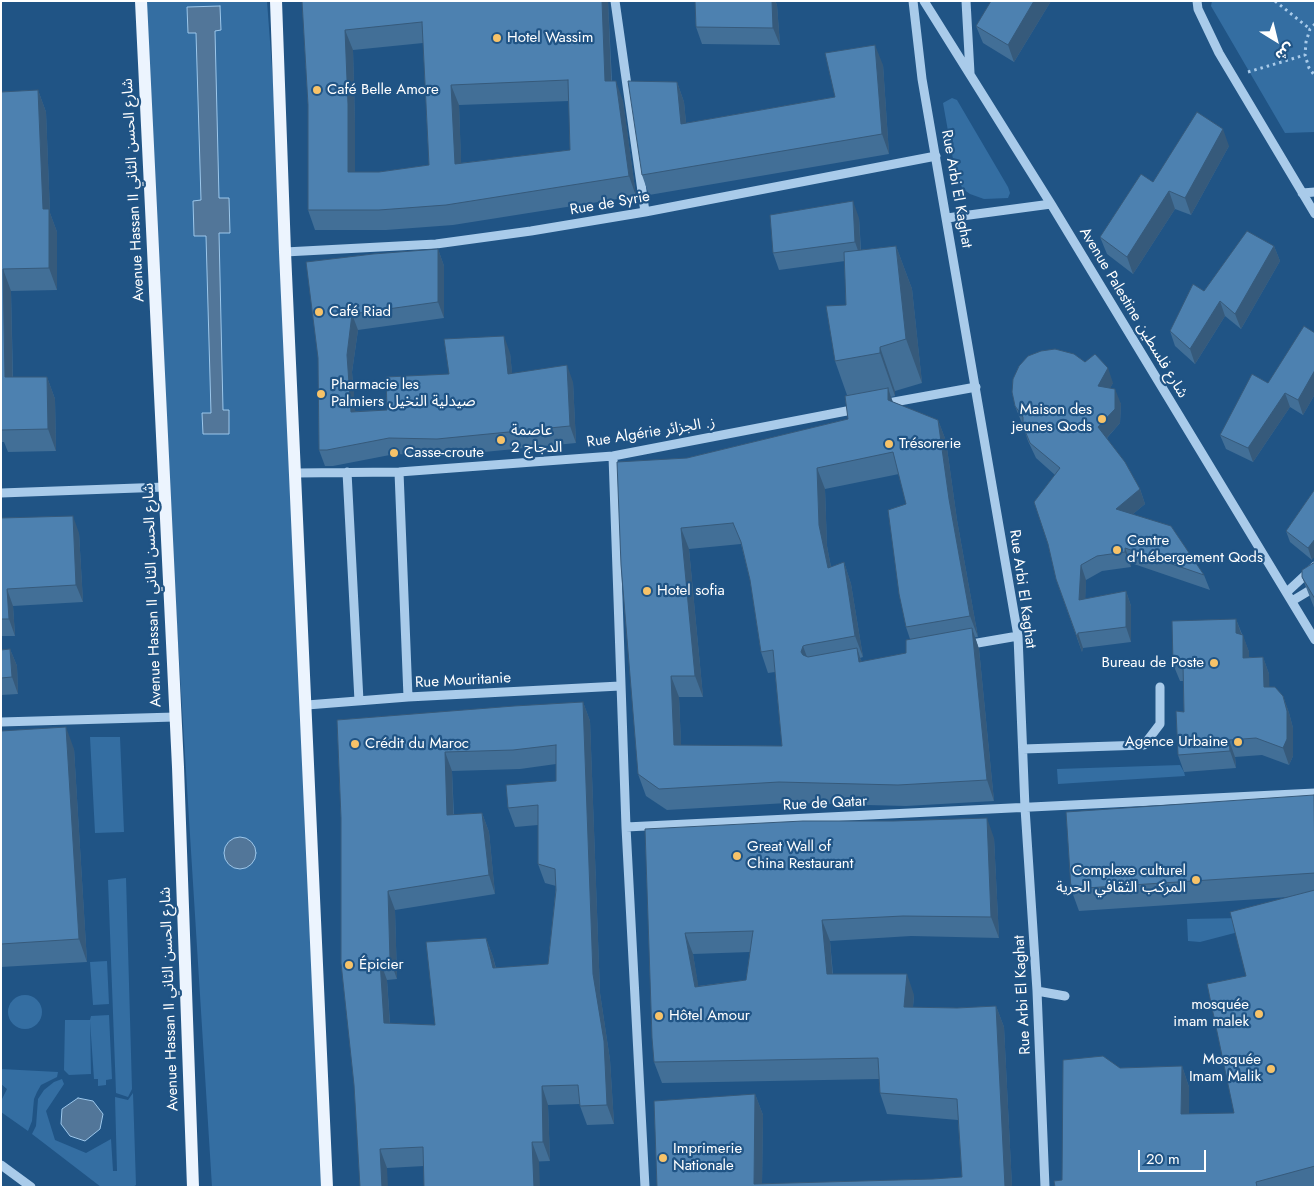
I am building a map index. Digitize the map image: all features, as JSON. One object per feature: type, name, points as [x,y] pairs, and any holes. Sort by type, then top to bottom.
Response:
[{"type":"main road","name":"Avenue Hassan II شارع الحسن الثاني","points":[[141,1],[165,487],[193,1187]]},
{"type":"main road","points":[[276,1],[327,1187]]},
{"type":"street","points":[[615,1],[645,212]]},
{"type":"street","name":"Rue Arbi El Kaghat","points":[[913,1],[922,79],[1018,636],[1025,808],[1037,991],[1044,1187]]},
{"type":"street","name":"Avenue Palestine شارع فلسطين","points":[[924,1],[1051,204],[1315,640]]},
{"type":"street","points":[[966,1],[970,76]]},
{"type":"street","points":[[1197,1],[1198,9],[1219,53],[1315,214]]},
{"type":"street","name":"Rue de Syrie","points":[[286,252],[436,244],[531,231],[645,212],[936,156]]},
{"type":"street","points":[[1302,193],[1315,192]]},
{"type":"street","points":[[947,218],[1051,204]]},
{"type":"street","points":[[878,405],[976,386]]},
{"type":"street","name":"Rue Algérie ز. الجزائر","points":[[296,473],[399,472],[613,456],[868,407]]},
{"type":"street","points":[[613,456],[626,827],[645,1187]]},
{"type":"street","points":[[347,472],[359,702]]},
{"type":"street","points":[[399,472],[408,697]]},
{"type":"street","points":[[1,493],[165,487]]},
{"type":"street","points":[[1287,592],[1315,566]]},
{"type":"street","points":[[1292,601],[1315,587]]},
{"type":"street","points":[[960,646],[1018,636]]},
{"type":"street","name":"Rue Mouritanie","points":[[307,705],[408,697],[620,686]]},
{"type":"street","points":[[1023,749],[1144,745],[1160,724],[1160,687]]},
{"type":"street","points":[[1,722],[175,717]]},
{"type":"street","name":"Rue de Qatar","points":[[626,827],[1315,793]]},
{"type":"street","points":[[1037,991],[1065,996]]},
{"type":"street","points":[[1,1165],[31,1187]]},
{"type":"path","points":[[1275,1],[1310,29]]},
{"type":"path","points":[[1315,24],[1310,29],[1305,55],[1309,68],[1315,76]]},
{"type":"path","points":[[1233,76],[1305,55]]},
{"type":"shaded area","points":[[143,1],[267,1],[289,297],[324,1187],[212,1187],[157,307]]},
{"type":"shaded area","points":[[1212,1],[1315,1],[1315,132],[1285,133],[1211,6]]},
{"type":"shaded area","points":[[220,6],[221,30],[215,31],[219,198],[229,198],[230,233],[219,233],[223,410],[229,410],[229,434],[203,434],[202,413],[211,413],[206,236],[194,236],[193,201],[201,200],[196,33],[188,33],[187,7]]},
{"type":"shaded area","points":[[952,98],[957,100],[1008,187],[1010,193],[1008,198],[984,199],[970,194],[963,189],[956,176],[943,103]]},
{"type":"shaded area","points":[[90,737],[120,737],[124,832],[95,833]]},
{"type":"shaded area","points":[[1180,765],[1185,776],[1058,784],[1057,769]]},
{"type":"shaded area","points":[[240,837],[252,841],[256,853],[252,865],[240,869],[228,865],[224,853],[228,841]]},
{"type":"shaded area","points":[[126,878],[132,1089],[128,1097],[116,1093],[108,880]]},
{"type":"shaded area","points":[[1296,917],[1200,942],[1188,941],[1187,919]]},
{"type":"shaded area","points":[[107,961],[109,1004],[93,1005],[90,962]]},
{"type":"shaded area","points":[[25,995],[32,996],[37,1000],[41,1005],[41,1019],[37,1024],[32,1028],[25,1029],[18,1028],[13,1024],[9,1019],[8,1012],[9,1005],[13,1000],[18,996]]},
{"type":"shaded area","points":[[109,1015],[112,1079],[106,1080],[106,1085],[98,1086],[98,1079],[94,1079],[90,1021],[91,1074],[69,1075],[64,1070],[65,1020],[90,1020],[91,1016]]},
{"type":"shaded area","points":[[1,1069],[58,1072],[57,1077],[41,1085],[37,1092],[34,1099],[32,1121],[28,1131],[1,1112],[1,1101],[7,1089],[1,1084]]},
{"type":"shaded area","points":[[62,1079],[64,1084],[46,1111],[55,1140],[86,1153],[111,1139],[113,1171],[117,1171],[115,1097],[128,1100],[133,1093],[136,1185],[133,1187],[101,1187],[32,1134],[36,1126],[38,1099],[44,1090],[54,1082]]},
{"type":"shaded area","points":[[78,1098],[93,1101],[103,1114],[100,1129],[85,1141],[70,1136],[61,1124],[62,1109]]},
{"type":"building","points":[[302,1],[602,1],[605,81],[616,81],[629,176],[446,205],[379,210],[308,210],[308,105]],"holes":[[[422,22],[429,165],[379,172],[348,172],[345,30]],[[568,80],[570,150],[455,164],[451,85]]]},
{"type":"building","points":[[695,1],[772,1],[773,28],[696,27]]},
{"type":"building","points":[[991,1],[1034,1],[1008,45],[976,26]]},
{"type":"building","points":[[875,45],[882,134],[642,175],[628,81],[677,82],[681,124],[835,97],[825,53]]},
{"type":"building","points":[[38,90],[43,209],[49,209],[49,268],[3,269],[5,377],[47,377],[48,429],[1,430],[1,92]]},
{"type":"building","points":[[1197,112],[1223,129],[1185,198],[1169,191],[1127,257],[1100,237],[1141,174],[1153,182]]},
{"type":"building","points":[[853,201],[855,242],[773,253],[770,215]]},
{"type":"building","points":[[1247,231],[1274,246],[1235,314],[1220,301],[1190,349],[1170,331],[1193,284],[1204,291]]},
{"type":"building","points":[[896,246],[906,339],[880,347],[880,353],[835,361],[826,306],[846,305],[844,252]]},
{"type":"building","points":[[438,249],[438,302],[352,314],[347,355],[351,412],[387,410],[386,377],[449,374],[444,339],[504,336],[508,374],[567,365],[570,426],[437,439],[389,438],[319,450],[318,358],[306,262]]},
{"type":"building","points":[[1304,326],[1315,333],[1315,370],[1298,400],[1285,393],[1248,448],[1220,435],[1252,374],[1268,383]]},
{"type":"building","points":[[1055,349],[1074,354],[1085,362],[1095,354],[1108,368],[1098,386],[1115,389],[1115,409],[1098,427],[1125,462],[1140,489],[1116,509],[1171,526],[1204,575],[1125,548],[1125,552],[1097,556],[1081,565],[1079,600],[1126,591],[1126,627],[1078,633],[1077,637],[1056,579],[1048,544],[1034,502],[1060,468],[1030,443],[1023,426],[1023,417],[1015,406],[1012,392],[1013,379],[1019,366],[1028,356],[1041,351]]},
{"type":"building","points":[[888,388],[888,400],[938,420],[949,499],[970,616],[906,627],[899,594],[888,510],[906,504],[893,452],[817,468],[819,525],[828,568],[844,562],[855,636],[806,645],[803,646],[801,652],[808,657],[857,648],[859,662],[906,653],[906,640],[972,628],[987,780],[898,785],[779,782],[659,789],[638,774],[621,565],[617,462],[687,458],[848,419],[845,396]],"holes":[[[733,523],[741,542],[750,580],[761,652],[773,650],[782,746],[674,745],[671,676],[695,676],[681,528]]]},
{"type":"building","points":[[1315,489],[1315,539],[1308,548],[1286,531]]},
{"type":"building","points":[[73,516],[76,585],[7,589],[9,619],[1,619],[1,518]]},
{"type":"building","points":[[1315,562],[1315,599],[1302,577],[1302,570]]},
{"type":"building","points":[[1236,619],[1236,633],[1243,635],[1243,658],[1263,657],[1264,687],[1275,687],[1283,696],[1287,711],[1287,739],[1283,748],[1256,738],[1229,740],[1230,751],[1178,755],[1176,711],[1184,712],[1183,664],[1173,664],[1172,621]]},
{"type":"building","points":[[10,649],[12,677],[1,678],[1,650]]},
{"type":"building","points":[[583,702],[593,974],[604,1041],[607,1105],[580,1106],[578,1085],[542,1086],[543,1142],[532,1142],[534,1187],[424,1187],[423,1147],[380,1149],[382,1187],[360,1187],[354,1085],[341,963],[341,818],[337,720]],"holes":[[[556,745],[556,781],[506,785],[508,808],[538,805],[538,864],[555,869],[556,890],[548,964],[493,968],[486,938],[426,942],[435,1025],[384,1023],[380,961],[390,960],[388,891],[489,875],[482,813],[447,815],[445,752],[513,750]]]},
{"type":"building","points":[[66,727],[79,939],[1,944],[1,731]]},
{"type":"building","name":"Complexe culturel المركب الثقافي الحرية","points":[[1314,795],[1315,873],[1071,889],[1066,812]]},
{"type":"building","points":[[987,818],[991,917],[903,916],[822,920],[827,974],[907,974],[904,1007],[957,1008],[996,1006],[1005,1187],[657,1187],[654,1101],[755,1094],[754,1184],[962,1177],[957,1099],[880,1093],[878,1058],[654,1062],[645,829],[803,821]],"holes":[[[753,931],[746,980],[695,987],[685,933]]]},
{"type":"building","points":[[1315,890],[1315,1166],[1256,1182],[1257,1187],[1055,1187],[1054,1181],[1062,1180],[1063,1060],[1103,1056],[1120,1068],[1182,1066],[1181,1114],[1234,1113],[1207,984],[1246,976],[1230,912]]},
{"type":"place","name":"Hotel Wassim","points":[[497,38]]},
{"type":"place","name":"Café Belle Amore","points":[[317,90]]},
{"type":"place","name":"Café Riad","points":[[319,312]]},
{"type":"place","name":"Pharmacie les Palmiers صيدلية النخيل","points":[[321,394]]},
{"type":"place","name":"Maison des jeunes Qods","points":[[1102,419]]},
{"type":"place","name":"عاصمة الدجاج 2","points":[[501,440]]},
{"type":"place","name":"Trésorerie","points":[[889,444]]},
{"type":"place","name":"Casse-croute","points":[[394,453]]},
{"type":"place","name":"Centre d'hébergement Qods","points":[[1117,550]]},
{"type":"place","name":"Hotel sofia","points":[[647,591]]},
{"type":"place","name":"Bureau de Poste","points":[[1214,663]]},
{"type":"place","name":"Agence Urbaine","points":[[1238,742]]},
{"type":"place","name":"Crédit du Maroc","points":[[355,744]]},
{"type":"place","name":"Great Wall of China Restaurant","points":[[737,856]]},
{"type":"place","name":"Complexe culturel المركب الثقافي الحرية","points":[[1196,880]]},
{"type":"place","name":"Épicier","points":[[349,965]]},
{"type":"place","name":"mosquée imam malek","points":[[1259,1014]]},
{"type":"place","name":"Hôtel Amour","points":[[659,1016]]},
{"type":"place","name":"Mosquée Imam Malik","points":[[1271,1069]]},
{"type":"place","name":"Imprimerie Nationale","points":[[663,1158]]}]
